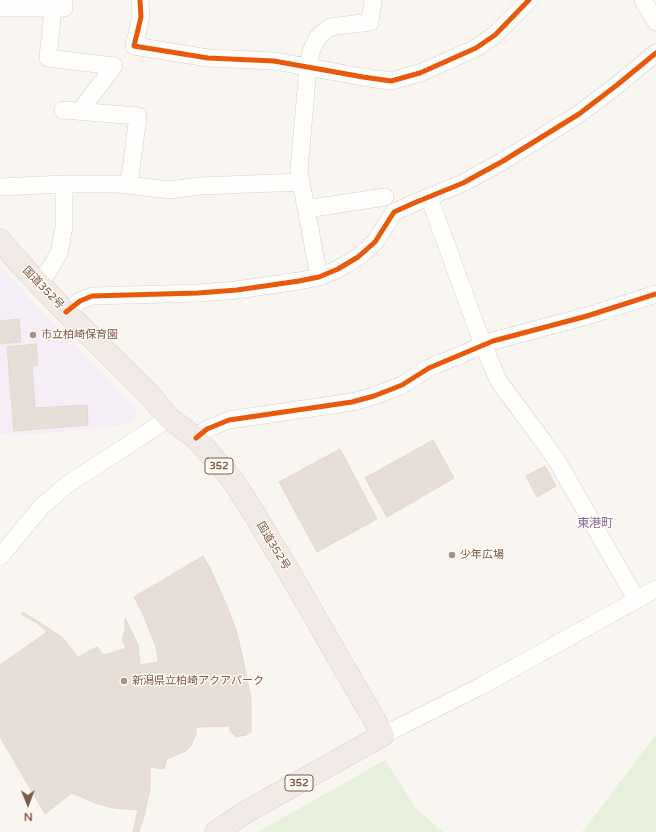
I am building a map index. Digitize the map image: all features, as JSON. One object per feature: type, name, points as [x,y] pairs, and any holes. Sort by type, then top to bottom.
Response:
[{"type":"highway","name":"国道352号","points":[[0,240],[66,312],[149,394],[169,418],[196,438],[232,479],[292,577],[383,735]]},
{"type":"highway","name":"352","points":[[216,832],[244,813],[383,735]]},
{"type":"street","points":[[140,0],[141,17],[134,46],[208,58],[274,61],[391,81],[420,73],[476,48],[495,35],[529,0]]},
{"type":"street","points":[[319,277],[299,171],[308,66],[318,37],[330,27],[370,22],[373,0]]},
{"type":"street","points":[[643,0],[656,22]]},
{"type":"street","points":[[0,8],[58,4],[48,58],[114,66],[80,111]]},
{"type":"street","points":[[66,312],[80,301],[92,296],[198,293],[237,290],[319,277],[338,269],[358,257],[375,242],[394,212],[463,183],[503,162],[579,114],[656,53]]},
{"type":"street","points":[[63,110],[138,116],[129,185]]},
{"type":"street","points":[[0,187],[64,184],[118,184],[170,190],[200,186],[301,182]]},
{"type":"street","points":[[39,284],[59,254],[64,227],[64,184]]},
{"type":"street","points":[[306,209],[385,197]]},
{"type":"street","points":[[429,197],[482,345],[499,382],[556,459],[636,599]]},
{"type":"street","points":[[196,438],[207,429],[229,420],[352,402],[374,396],[402,385],[429,368],[493,341],[587,316],[656,294]]},
{"type":"street","points":[[0,558],[41,507],[68,484],[169,418]]},
{"type":"street","points":[[383,735],[483,685],[656,589]]},
{"type":"shaded area","name":"市立柏崎保育園","points":[[0,266],[135,407],[137,416],[130,424],[94,429],[12,436],[0,433]]},
{"type":"green space","points":[[656,734],[656,832],[582,832],[586,827]]},
{"type":"green space","points":[[385,760],[416,809],[444,832],[258,832]]},
{"type":"building","points":[[19,319],[21,342],[0,344],[0,321]]},
{"type":"building","points":[[36,344],[38,365],[32,367],[35,408],[87,405],[88,425],[14,431],[7,347]]},
{"type":"building","points":[[433,440],[454,478],[387,517],[365,478]]},
{"type":"building","points":[[340,449],[377,519],[317,552],[279,482]]},
{"type":"building","points":[[545,466],[556,486],[537,497],[526,476]]},
{"type":"building","name":"新潟県立柏崎アクアパーク","points":[[203,556],[227,606],[237,633],[251,698],[251,732],[246,735],[236,737],[230,731],[230,726],[196,727],[196,734],[191,746],[186,751],[167,759],[164,769],[150,767],[150,789],[139,832],[133,832],[138,810],[113,808],[95,803],[72,793],[45,814],[0,737],[0,665],[47,632],[37,623],[21,614],[23,612],[62,637],[78,657],[97,647],[104,655],[126,648],[122,639],[125,630],[125,618],[138,645],[140,665],[158,662],[156,647],[142,612],[134,597]]},
{"type":"cycle path","points":[[140,0],[141,17],[134,46],[208,58],[274,61],[391,81],[420,73],[476,48],[495,35],[529,0]]},
{"type":"cycle path","points":[[66,312],[80,301],[92,296],[198,293],[237,290],[319,277],[338,269],[358,257],[375,242],[394,212],[463,183],[503,161],[579,114],[656,53]]},
{"type":"cycle path","points":[[196,438],[207,429],[229,420],[352,402],[374,396],[402,385],[429,368],[493,341],[587,316],[656,294]]},
{"type":"place","name":"市立柏崎保育園","points":[[33,335]]},
{"type":"place","name":"少年広場","points":[[452,555]]},
{"type":"place","name":"新潟県立柏崎アクアパーク","points":[[124,681]]},
{"type":"district","name":"東港町","points":[[595,524]]}]
